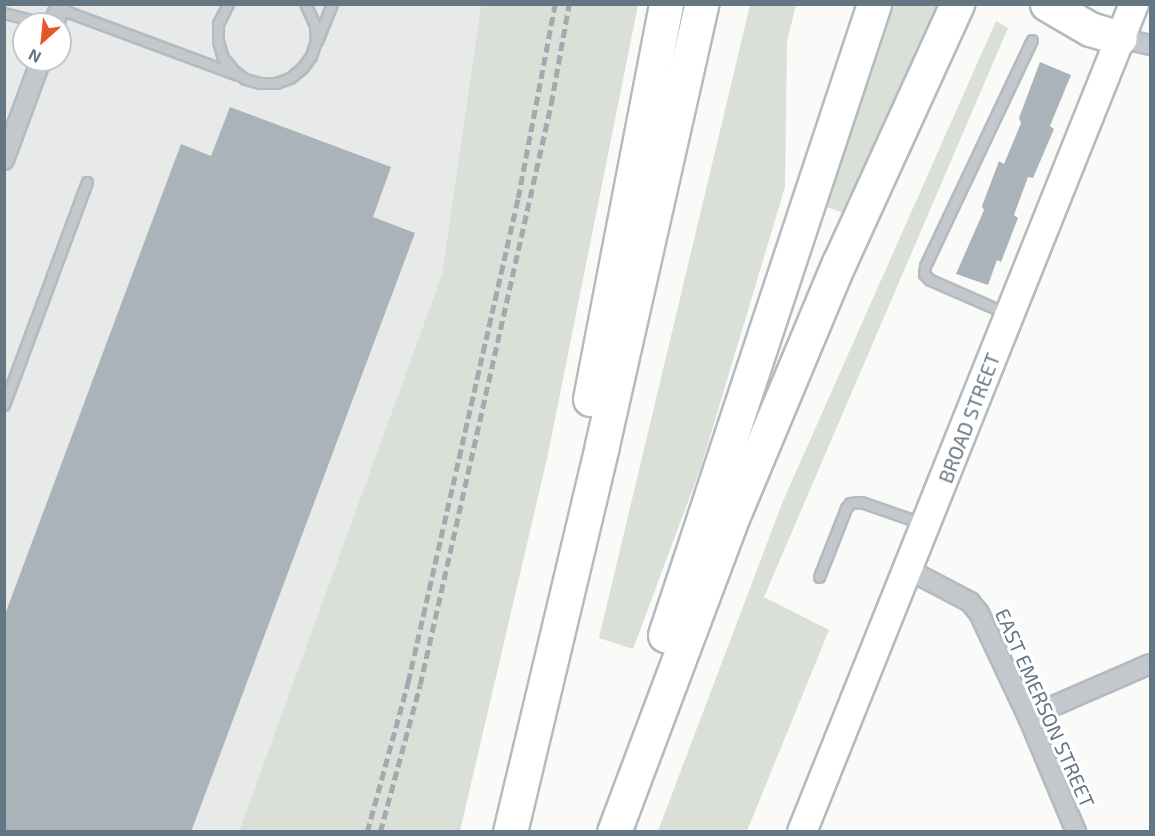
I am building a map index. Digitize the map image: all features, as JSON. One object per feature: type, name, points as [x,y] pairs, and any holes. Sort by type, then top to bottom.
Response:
[{"type":"highway","points":[[529,746],[582,441],[666,4]]},
{"type":"highway","points":[[510,831],[602,444],[701,4]]},
{"type":"highway","points":[[604,831],[697,539],[874,4]]},
{"type":"highway","points":[[614,831],[730,523],[839,263],[957,4]]},
{"type":"highway","points":[[1047,4],[1090,29],[1135,41]]},
{"type":"main road","name":"BROAD STREET","points":[[808,827],[1010,315],[1135,41],[1134,4]]},
{"type":"street","points":[[4,160],[37,72]]},
{"type":"street","name":"EAST EMERSON STREET","points":[[909,570],[970,602],[987,628],[1028,717],[1076,831]]},
{"type":"street","points":[[1028,717],[1150,664]]},
{"type":"lane","points":[[228,4],[218,24],[218,41],[223,58],[245,79]]},
{"type":"lane","points":[[305,4],[315,25],[316,41],[311,56]]},
{"type":"lane","points":[[72,17],[245,79],[260,83],[276,83],[290,78],[303,68],[311,56],[332,4]]},
{"type":"lane","points":[[1010,315],[930,280],[924,274],[930,255],[1032,40]]},
{"type":"lane","points":[[4,405],[87,182]]},
{"type":"lane","points":[[819,578],[850,503],[861,502],[927,525]]},
{"type":"shaded area","points":[[5,5],[481,5],[442,274],[239,831],[5,832]]},
{"type":"shaded area","points":[[481,5],[638,5],[548,454],[460,831],[239,831],[442,274]]},
{"type":"shaded area","points":[[750,5],[796,5],[787,42],[785,187],[701,467],[633,649],[599,638]]},
{"type":"shaded area","points":[[894,5],[938,5],[844,213],[826,207]]},
{"type":"shaded area","points":[[996,21],[1008,28],[764,597],[829,630],[747,831],[658,831],[783,501]]},
{"type":"building","points":[[1040,62],[1071,75],[1050,126],[1054,129],[1033,178],[1028,177],[1014,215],[1018,218],[1001,262],[997,260],[988,285],[956,274],[984,210],[982,206],[999,161],[1004,164],[1021,123],[1019,118]]},
{"type":"building","points":[[230,107],[391,167],[373,217],[415,233],[191,832],[4,832],[4,617],[181,144],[211,156]]},
{"type":"railway","points":[[367,832],[408,682],[518,198],[555,4]]},
{"type":"railway","points":[[380,832],[420,685],[551,104],[569,4]]}]
